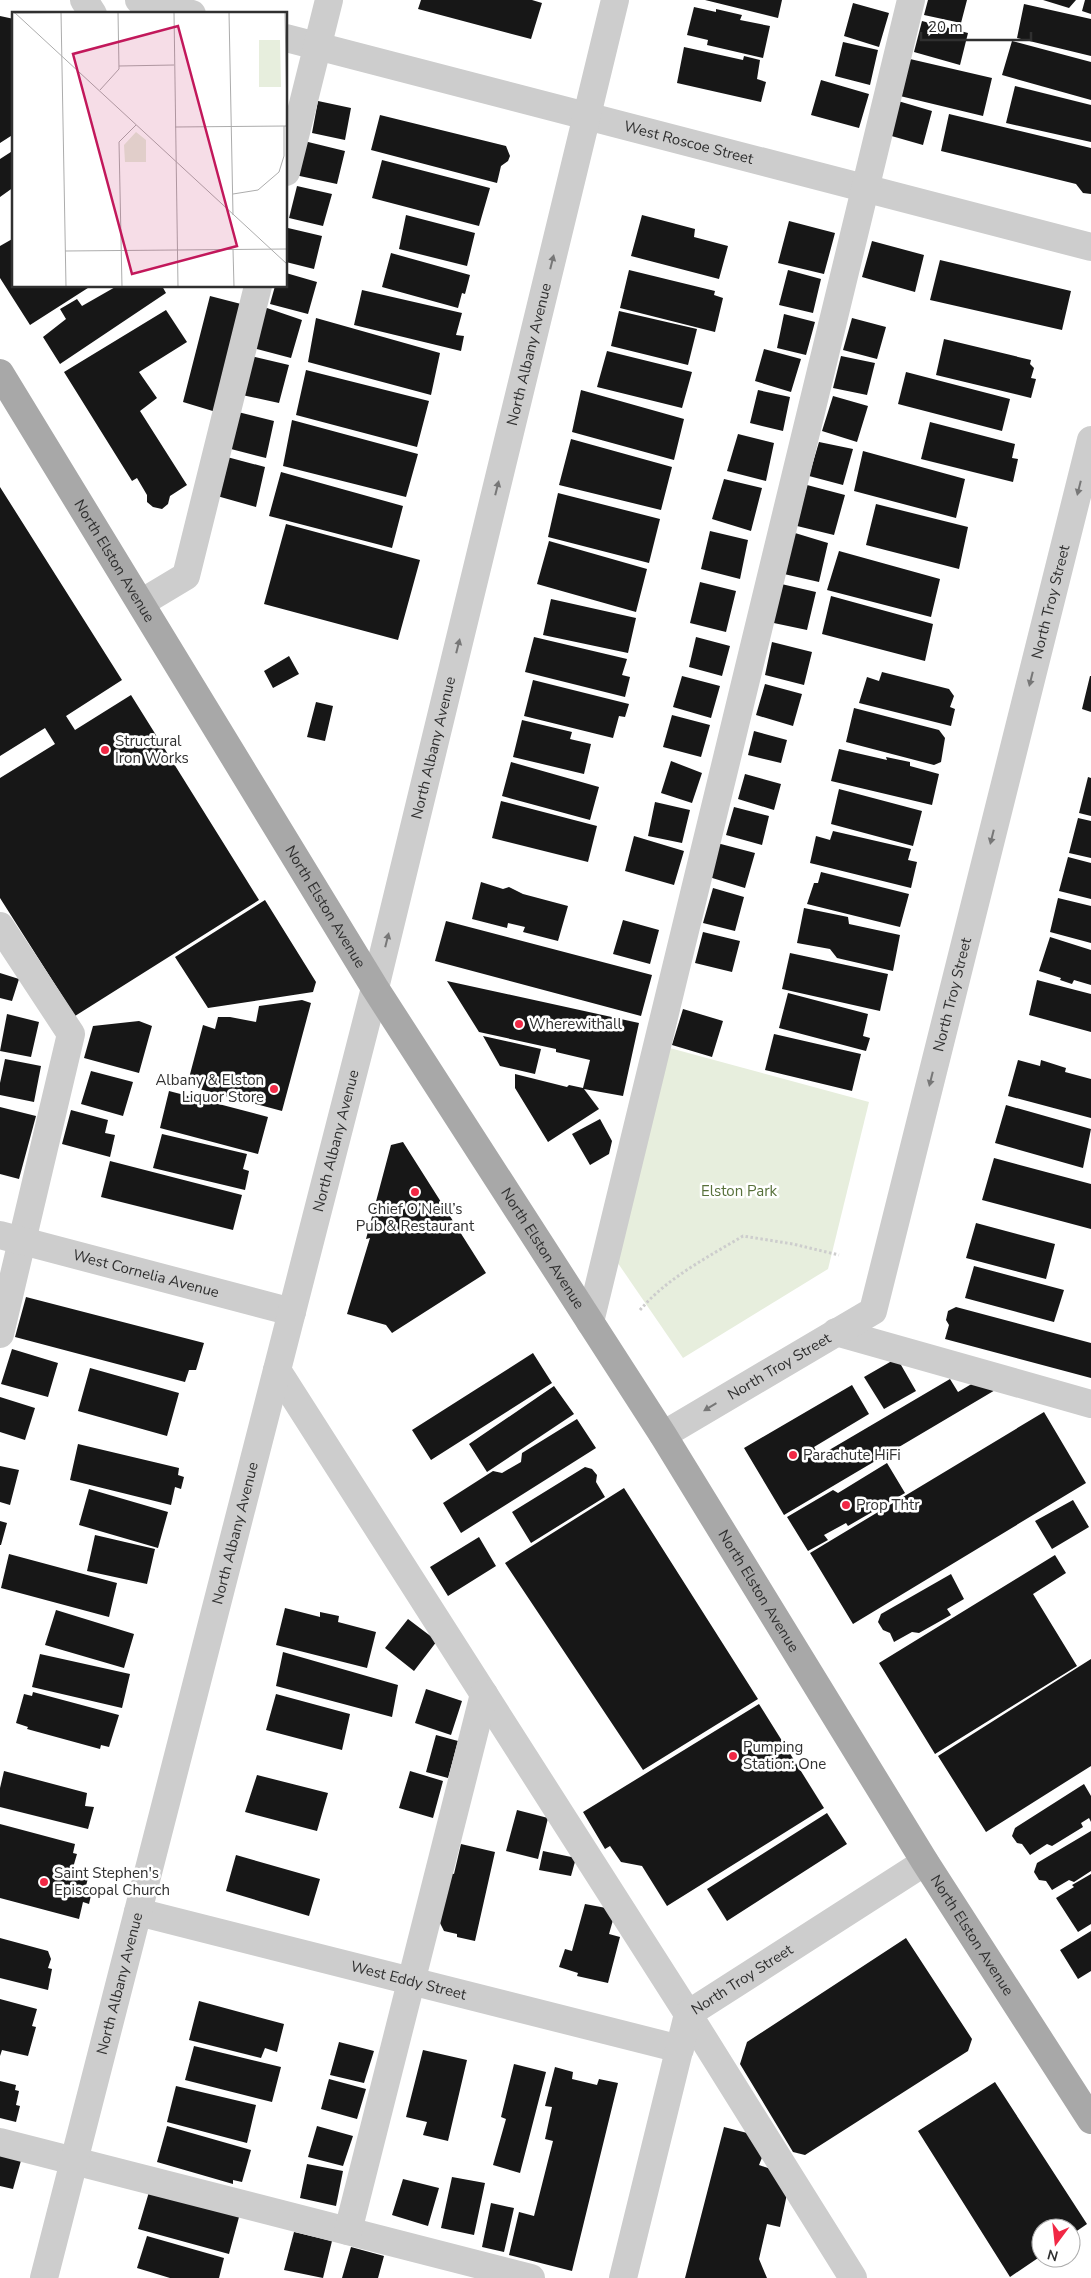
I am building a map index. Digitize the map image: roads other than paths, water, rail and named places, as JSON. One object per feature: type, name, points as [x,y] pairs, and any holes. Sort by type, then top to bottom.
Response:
[{"type":"main road","name":"North Elston Avenue","points":[[0,373],[376,988],[663,1435],[924,1862],[1091,2120]]},
{"type":"street","points":[[84,0],[92,12]]},
{"type":"street","points":[[139,0],[184,12]]},
{"type":"street","points":[[288,164],[329,0]]},
{"type":"street","name":"North Albany Avenue","points":[[44,2278],[376,988],[615,0]]},
{"type":"street","points":[[590,1322],[911,0]]},
{"type":"street","name":"West Roscoe Street","points":[[288,38],[1091,248]]},
{"type":"street","points":[[141,603],[186,576],[258,288]]},
{"type":"street","name":"North Troy Street","points":[[663,1435],[873,1311],[1091,440]]},
{"type":"street","points":[[0,926],[71,1034],[12,1238],[0,1334]]},
{"type":"street","name":"West Cornelia Avenue","points":[[12,1238],[292,1312]]},
{"type":"street","points":[[836,1332],[1091,1404]]},
{"type":"street","points":[[277,1370],[854,2278]]},
{"type":"street","points":[[348,2231],[484,1694]]},
{"type":"street","name":"North Troy Street","points":[[623,2278],[688,2014],[924,1862]]},
{"type":"street","name":"West Eddy Street","points":[[138,1912],[680,2048]]},
{"type":"street","points":[[0,2142],[531,2278]]},
{"type":"place","name":"Structural Iron Works","points":[[105,750]]},
{"type":"place","name":"Wherewithall","points":[[519,1024]]},
{"type":"place","name":"Albany & Elston Liquor Store","points":[[274,1089]]},
{"type":"place","name":"Chief O’Neill’s Pub & Restaurant","points":[[415,1192]]},
{"type":"place","name":"Parachute HiFi","points":[[793,1455]]},
{"type":"place","name":"Prop Thtr","points":[[846,1505]]},
{"type":"place","name":"Pumping Station: One","points":[[733,1756]]},
{"type":"place","name":"Saint Stephen's Episcopal Church","points":[[44,1882]]},
{"type":"park label","name":"Elston Park","points":[[739,1191]]}]
